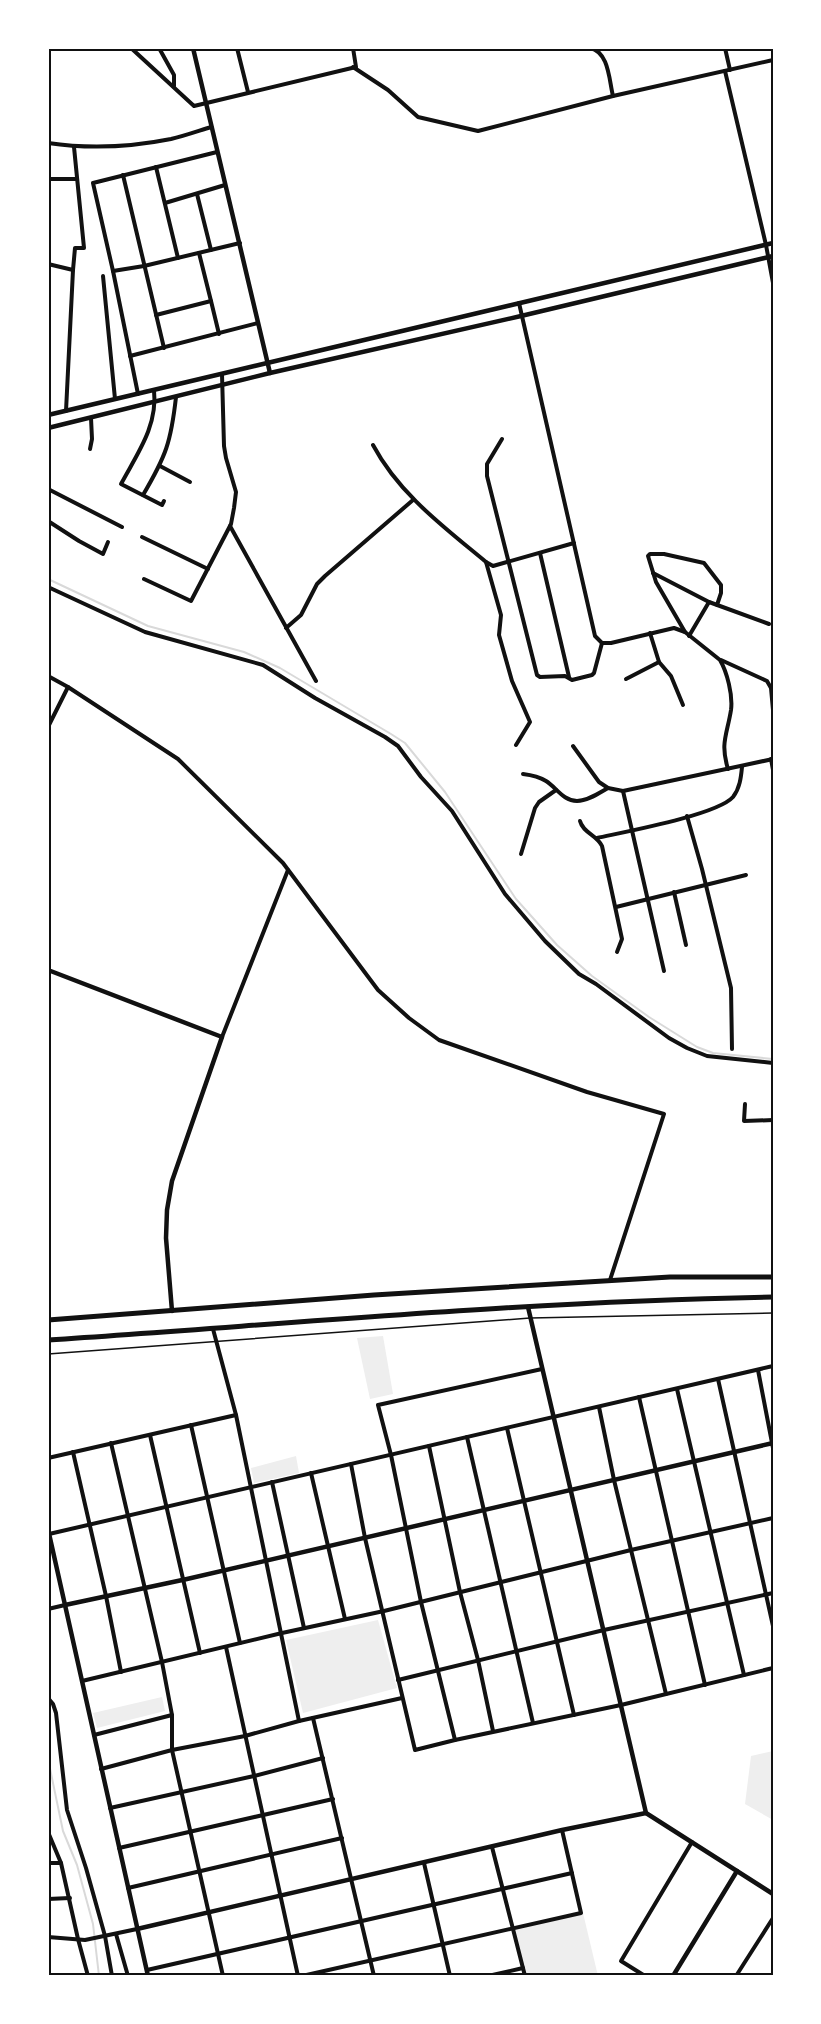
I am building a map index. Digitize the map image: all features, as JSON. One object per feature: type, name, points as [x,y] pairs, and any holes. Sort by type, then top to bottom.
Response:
[{"type":"main road","points":[[48,1320],[375,1294],[610,1280],[670,1277],[773,1278]]},
{"type":"main road","points":[[48,1340],[528,1307],[773,1297]]},
{"type":"street","points":[[159,48],[174,75],[174,87]]},
{"type":"street","points":[[193,48],[270,373]]},
{"type":"street","points":[[238,48],[248,92]]},
{"type":"street","points":[[133,49],[194,106],[357,67],[352,48]]},
{"type":"street","points":[[590,48],[597,49],[603,56],[613,96]]},
{"type":"street","points":[[725,48],[728,71],[770,257],[773,282]]},
{"type":"street","points":[[353,67],[388,90],[417,117],[478,131],[613,96],[773,60]]},
{"type":"street","points":[[48,143],[74,147],[145,143],[173,139],[212,127]]},
{"type":"street","points":[[66,411],[75,248],[84,248],[74,147]]},
{"type":"street","points":[[138,394],[93,183],[217,152]]},
{"type":"street","points":[[156,167],[178,258]]},
{"type":"street","points":[[123,175],[164,348]]},
{"type":"street","points":[[48,179],[77,179]]},
{"type":"street","points":[[165,203],[225,185]]},
{"type":"street","points":[[197,194],[211,250]]},
{"type":"street","points":[[113,271],[240,243]]},
{"type":"street","points":[[48,415],[773,243]]},
{"type":"street","points":[[199,253],[219,334]]},
{"type":"street","points":[[48,428],[270,373],[770,257]]},
{"type":"street","points":[[48,264],[73,270]]},
{"type":"street","points":[[103,276],[115,400]]},
{"type":"street","points":[[156,315],[211,300]]},
{"type":"street","points":[[519,303],[595,636],[602,643],[611,643],[674,628],[687,634],[720,660],[767,681],[771,688],[773,710]]},
{"type":"street","points":[[130,356],[258,323]]},
{"type":"street","points":[[144,579],[191,601],[230,525],[236,492],[226,458],[222,374]]},
{"type":"street","points":[[154,390],[156,403],[148,434],[121,484],[162,505],[164,501]]},
{"type":"street","points":[[143,495],[160,466],[172,432],[176,397]]},
{"type":"street","points":[[90,449],[92,418]]},
{"type":"street","points":[[502,439],[487,464],[487,476],[537,675],[540,677],[565,676],[572,680],[592,675],[602,643]]},
{"type":"street","points":[[373,446],[384,466],[413,500],[493,566],[574,543]]},
{"type":"street","points":[[160,466],[190,482]]},
{"type":"street","points":[[48,489],[122,527]]},
{"type":"street","points":[[286,628],[301,615],[317,584],[413,500]]},
{"type":"street","points":[[48,520],[79,542],[103,554],[108,543]]},
{"type":"street","points":[[230,525],[316,681]]},
{"type":"street","points":[[141,537],[208,569]]},
{"type":"street","points":[[540,553],[569,678]]},
{"type":"street","points":[[687,634],[656,582],[648,556],[650,554],[664,554],[704,563],[721,585],[722,593],[717,606]]},
{"type":"street","points":[[486,562],[501,615],[499,635],[512,681],[530,722],[516,745]]},
{"type":"street","points":[[653,573],[717,606],[769,624]]},
{"type":"street","points":[[48,587],[145,632],[263,665],[315,698],[385,737],[398,746],[421,777],[452,812],[505,894],[545,941],[579,974],[669,1038],[687,1048],[707,1056],[773,1064]]},
{"type":"street","points":[[687,634],[709,602]]},
{"type":"street","points":[[650,633],[659,662],[671,676],[683,705]]},
{"type":"street","points":[[720,660],[731,702],[723,753],[728,769]]},
{"type":"street","points":[[626,679],[659,662]]},
{"type":"street","points":[[48,676],[178,759],[289,870],[378,990],[409,1018],[439,1040],[587,1092],[664,1114],[610,1280]]},
{"type":"street","points":[[48,727],[68,687]]},
{"type":"street","points":[[573,746],[599,782],[608,788],[623,791],[772,759],[773,770]]},
{"type":"street","points":[[597,838],[708,811],[733,797],[740,786],[742,766]]},
{"type":"street","points":[[523,774],[535,775],[568,800],[589,799],[608,788]]},
{"type":"street","points":[[521,854],[535,808],[539,802],[556,790]]},
{"type":"street","points":[[623,791],[664,971]]},
{"type":"street","points":[[687,816],[731,988],[732,1049]]},
{"type":"street","points":[[580,821],[583,829],[597,838],[602,846],[622,939],[616,952]]},
{"type":"street","points":[[172,1311],[166,1238],[167,1210],[172,1181],[222,1037],[289,870]]},
{"type":"street","points":[[616,907],[746,875]]},
{"type":"street","points":[[674,892],[686,945]]},
{"type":"street","points":[[48,970],[222,1037]]},
{"type":"street","points":[[745,1104],[744,1121],[773,1120]]},
{"type":"street","points":[[528,1307],[646,1813]]},
{"type":"street","points":[[213,1329],[236,1415],[299,1721]]},
{"type":"street","points":[[572,1874],[218,1954],[147,1973],[48,1532],[167,1507],[773,1366]]},
{"type":"street","points":[[455,1740],[421,1602],[391,1455],[378,1405],[542,1369]]},
{"type":"street","points":[[48,1609],[694,1461],[773,1445],[758,1370]]},
{"type":"street","points":[[717,1379],[773,1626]]},
{"type":"street","points":[[677,1389],[744,1675]]},
{"type":"street","points":[[639,1398],[670,1541],[705,1685]]},
{"type":"street","points":[[599,1407],[614,1480],[666,1694]]},
{"type":"street","points":[[48,1458],[236,1415]]},
{"type":"street","points":[[191,1425],[240,1643]]},
{"type":"street","points":[[507,1428],[574,1715]]},
{"type":"street","points":[[150,1435],[200,1653]]},
{"type":"street","points":[[467,1437],[533,1723]]},
{"type":"street","points":[[111,1443],[162,1662],[172,1715],[172,1750],[180,1792],[223,1976]]},
{"type":"street","points":[[429,1446],[493,1731]]},
{"type":"street","points":[[73,1452],[122,1672]]},
{"type":"street","points":[[351,1464],[365,1538],[415,1750],[493,1731],[621,1705],[773,1668]]},
{"type":"street","points":[[311,1473],[345,1619]]},
{"type":"street","points":[[272,1482],[304,1628]]},
{"type":"street","points":[[82,1681],[773,1518]]},
{"type":"street","points":[[398,1680],[604,1630],[773,1593]]},
{"type":"street","points":[[226,1647],[279,1896],[300,1976],[581,1913],[562,1830]]},
{"type":"street","points":[[48,1698],[56,1713],[67,1810],[105,1936],[112,1976]]},
{"type":"street","points":[[101,1769],[172,1750],[245,1736],[299,1721],[402,1698]]},
{"type":"street","points":[[94,1735],[172,1715]]},
{"type":"street","points":[[313,1718],[374,1976]]},
{"type":"street","points":[[110,1808],[323,1758]]},
{"type":"street","points":[[118,1848],[333,1798]]},
{"type":"street","points":[[48,1937],[99,1938],[562,1830],[646,1813],[773,1894]]},
{"type":"street","points":[[48,1832],[61,1863],[88,1976]]},
{"type":"street","points":[[128,1888],[342,1838]]},
{"type":"street","points":[[645,1976],[621,1961],[692,1842]]},
{"type":"street","points":[[492,1847],[525,1976]]},
{"type":"street","points":[[48,1863],[61,1863]]},
{"type":"street","points":[[424,1863],[450,1976]]},
{"type":"street","points":[[673,1976],[736,1871]]},
{"type":"street","points":[[48,1899],[70,1898]]},
{"type":"street","points":[[736,1976],[773,1918]]},
{"type":"street","points":[[116,1934],[128,1976]]},
{"type":"street","points":[[488,1976],[523,1968]]},
{"type":"lane","points":[[48,1354],[530,1318],[773,1313]]},
{"type":"shaded area","points":[[383,1336],[393,1394],[370,1399],[357,1338]]},
{"type":"shaded area","points":[[296,1456],[299,1473],[254,1483],[251,1468]]},
{"type":"shaded area","points":[[378,1620],[397,1688],[303,1713],[286,1640]]},
{"type":"shaded area","points":[[162,1697],[165,1711],[97,1728],[93,1713]]},
{"type":"shaded area","points":[[773,1751],[773,1820],[745,1804],[751,1756]]},
{"type":"shaded area","points":[[583,1913],[598,1976],[525,1976],[514,1928]]},
{"type":"waterway","points":[[48,579],[148,626],[244,652],[280,668],[405,743],[445,792],[516,899],[557,945],[592,976],[649,1017],[697,1047],[713,1053],[773,1059]]},
{"type":"waterway","points":[[48,1759],[63,1831],[77,1865],[93,1924],[99,1976]]}]
